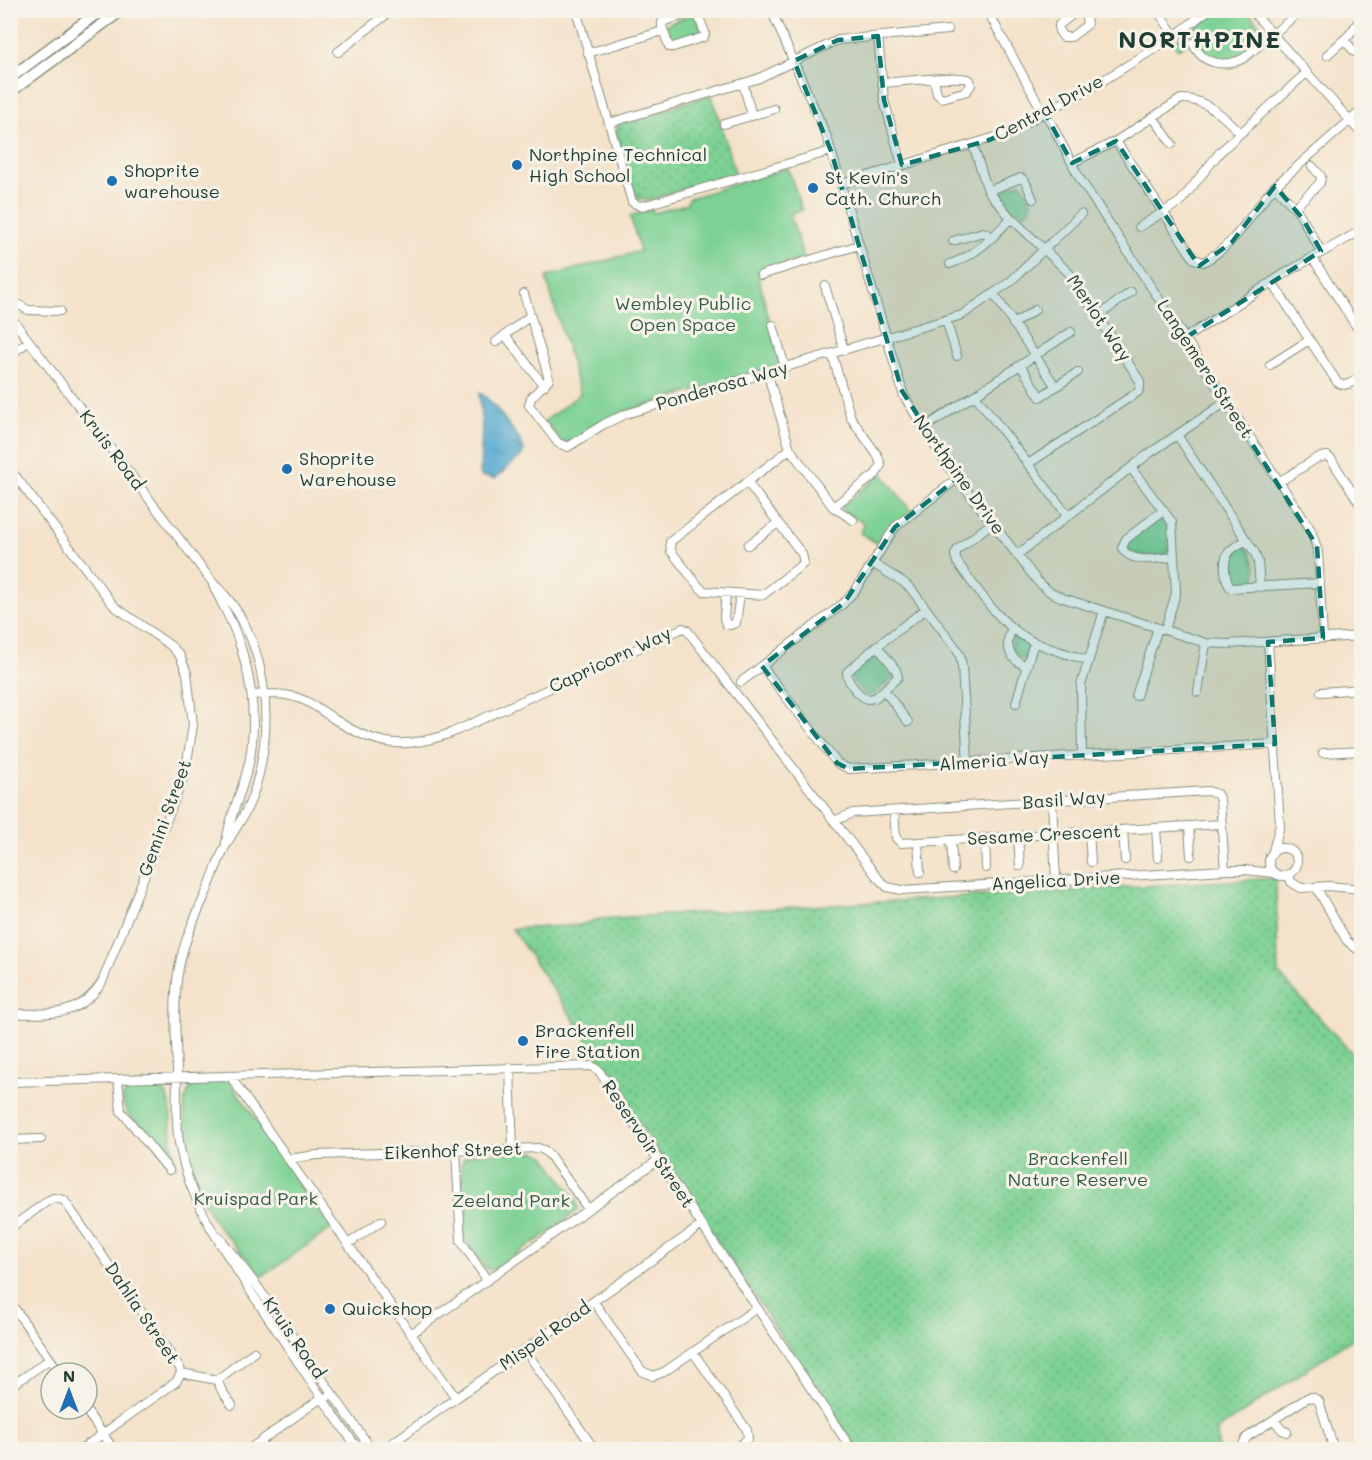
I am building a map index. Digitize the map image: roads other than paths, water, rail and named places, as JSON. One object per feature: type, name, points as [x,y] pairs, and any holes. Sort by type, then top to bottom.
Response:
[{"type":"main road","points":[[10,78],[101,10]]},
{"type":"main road","points":[[10,92],[122,10]]},
{"type":"street","points":[[338,51],[392,10]]},
{"type":"street","points":[[576,10],[632,202],[638,206],[646,206],[831,151]]},
{"type":"street","name":"Northpine Drive","points":[[771,10],[820,119],[902,391],[958,478],[1039,583],[1050,592],[1206,643],[1227,644],[1362,636]]},
{"type":"street","name":"Langemere Street","points":[[987,10],[1080,179],[1313,535],[1318,552],[1323,638]]},
{"type":"street","points":[[1157,10],[1174,36]]},
{"type":"street","name":"Central Drive","points":[[841,184],[1002,135],[1091,88],[1174,36],[1208,10]]},
{"type":"street","points":[[1251,10],[1362,134]]},
{"type":"street","points":[[1193,43],[1203,57],[1215,63],[1225,64],[1244,58],[1302,10]]},
{"type":"street","points":[[695,11],[700,15],[705,35],[701,39],[671,47],[667,44],[663,31],[664,20],[695,11]]},
{"type":"street","points":[[1327,55],[1344,40],[1362,17]]},
{"type":"street","points":[[609,123],[743,83],[838,40],[948,30]]},
{"type":"street","points":[[588,53],[663,31]]},
{"type":"street","points":[[878,36],[885,108],[902,165]]},
{"type":"street","points":[[1344,40],[1355,52],[1362,51]]},
{"type":"street","points":[[1139,227],[1183,199],[1212,161],[1306,73]]},
{"type":"street","points":[[882,83],[934,79]]},
{"type":"street","points":[[743,83],[752,116]]},
{"type":"street","points":[[1072,163],[1116,141],[1178,100],[1187,99],[1221,113],[1240,133]]},
{"type":"street","points":[[724,124],[774,109]]},
{"type":"street","points":[[1116,141],[1194,259],[1199,262],[1205,261],[1232,242],[1275,186],[1362,110]]},
{"type":"street","points":[[1153,117],[1172,144]]},
{"type":"street","name":"Merlot Way","points":[[973,144],[988,191],[1011,218],[1066,268],[1139,379],[1140,388],[1028,464]]},
{"type":"street","points":[[1295,207],[1320,183],[1321,176],[1312,166]]},
{"type":"street","points":[[988,191],[1021,178],[1025,181],[1033,199]]},
{"type":"street","points":[[1275,186],[1304,219],[1321,251]]},
{"type":"street","name":"Ponderosa Way","points":[[544,386],[531,398],[529,405],[558,443],[565,447],[571,446],[604,424],[626,414],[962,315],[1013,280],[1081,214]]},
{"type":"street","points":[[950,264],[967,259],[1011,218]]},
{"type":"street","points":[[1185,339],[1321,251],[1362,230]]},
{"type":"street","points":[[953,241],[983,232],[993,237]]},
{"type":"street","points":[[761,274],[859,245]]},
{"type":"street","points":[[1312,257],[1356,326]]},
{"type":"street","points":[[1272,282],[1339,384],[1347,385],[1362,376]]},
{"type":"street","points":[[825,286],[844,350]]},
{"type":"street","points":[[1098,316],[1131,292]]},
{"type":"street","points":[[505,334],[544,386],[549,379],[524,294]]},
{"type":"street","points":[[993,294],[1056,387]]},
{"type":"street","points":[[10,300],[28,310],[60,311]]},
{"type":"street","points":[[1012,324],[1035,310]]},
{"type":"street","name":"Kruis Road","points":[[10,316],[213,583],[225,594],[241,619],[253,646],[264,694],[265,724],[260,769],[249,806],[225,846],[187,938],[180,961],[176,990],[178,1128],[183,1163],[189,1182],[223,1252],[320,1398],[359,1449]]},
{"type":"street","points":[[496,342],[530,316]]},
{"type":"street","points":[[946,320],[957,356]]},
{"type":"street","points":[[773,326],[785,367]]},
{"type":"street","points":[[924,428],[1071,332]]},
{"type":"street","points":[[1270,365],[1310,340]]},
{"type":"street","points":[[10,355],[29,342]]},
{"type":"street","points":[[832,354],[851,418],[878,456],[880,465],[876,474],[833,507]]},
{"type":"street","points":[[1021,366],[1040,397],[1078,372]]},
{"type":"street","points":[[767,372],[790,449],[833,507],[853,520]]},
{"type":"street","points":[[975,395],[1068,516]]},
{"type":"street","points":[[1017,555],[1131,468],[1226,402]]},
{"type":"street","points":[[1177,435],[1257,558],[1260,587]]},
{"type":"street","points":[[747,482],[804,556],[804,563],[767,594],[707,591],[700,588],[671,551],[669,544],[671,541],[747,482],[790,449]]},
{"type":"street","points":[[1279,482],[1324,456],[1331,459],[1362,507]]},
{"type":"street","points":[[1131,468],[1172,522],[1175,596],[1136,696]]},
{"type":"street","name":"Gemini Street","points":[[10,469],[114,606],[164,639],[180,656],[187,673],[193,725],[185,774],[102,982],[93,996],[70,1010],[10,1014]]},
{"type":"street","points":[[741,682],[844,603],[857,588],[896,527],[958,478]]},
{"type":"street","points":[[1164,510],[1126,539],[1122,548],[1127,555],[1140,559],[1174,557]]},
{"type":"street","points":[[748,545],[778,523]]},
{"type":"street","points":[[992,523],[958,549],[955,558],[1003,621],[1012,629],[1034,642],[1087,660]]},
{"type":"street","points":[[1246,540],[1230,551],[1227,556],[1227,583],[1231,588],[1320,583]]},
{"type":"street","points":[[872,563],[903,582],[956,648],[962,661],[968,763]]},
{"type":"street","name":"Kruis Road","points":[[213,583],[234,629],[243,655],[252,695],[250,760],[243,788],[227,830],[225,846]]},
{"type":"street","points":[[726,593],[724,618],[726,624],[730,626],[738,619],[741,594]]},
{"type":"street","points":[[877,646],[898,674],[896,680],[875,698],[865,699],[849,679],[847,674],[850,667],[877,646],[926,609]]},
{"type":"street","points":[[1082,756],[1080,693],[1087,660],[1104,611]]},
{"type":"street","name":"Capricorn Way","points":[[264,694],[300,698],[370,739],[395,744],[410,744],[451,733],[683,628],[687,630],[878,878],[888,886]]},
{"type":"street","points":[[1012,629],[1008,637],[1009,650],[1016,660],[1027,666]]},
{"type":"street","points":[[1016,704],[1034,642]]},
{"type":"street","points":[[1268,642],[1280,825],[1288,849],[1296,859],[1295,868],[1288,874],[1279,875],[1271,869],[1269,860]]},
{"type":"street","points":[[1198,692],[1206,643]]},
{"type":"street","name":"Almeria Way","points":[[762,666],[840,766],[857,770],[1275,744]]},
{"type":"street","points":[[1321,692],[1362,689]]},
{"type":"street","points":[[884,690],[908,722]]},
{"type":"street","points":[[252,695],[264,694]]},
{"type":"street","points":[[1323,753],[1362,751]]},
{"type":"street","name":"Basil Way","points":[[834,821],[853,813],[1208,791],[1216,794],[1220,800],[1225,870]]},
{"type":"street","points":[[1052,801],[1056,881]]},
{"type":"street","name":"Sesame Crescent","points":[[894,811],[897,841],[901,843],[1222,824]]},
{"type":"street","points":[[1245,870],[1269,860],[1274,851],[1280,825]]},
{"type":"street","points":[[1189,826],[1191,856]]},
{"type":"street","points":[[1156,828],[1158,858]]},
{"type":"street","points":[[1123,830],[1125,860]]},
{"type":"street","points":[[1089,832],[1091,862]]},
{"type":"street","points":[[1018,836],[1020,866]]},
{"type":"street","points":[[985,838],[987,868]]},
{"type":"street","points":[[951,840],[953,870]]},
{"type":"street","points":[[918,842],[920,872]]},
{"type":"street","points":[[1274,851],[1288,849]]},
{"type":"street","name":"Angelica Drive","points":[[888,886],[902,890],[1225,870],[1274,873]]},
{"type":"street","points":[[1288,874],[1291,882],[1306,889],[1328,886],[1362,889]]},
{"type":"street","points":[[1316,887],[1347,941],[1362,953]]},
{"type":"street","name":"Reservoir Street","points":[[177,1077],[586,1065],[597,1069],[852,1449]]},
{"type":"street","points":[[510,1068],[513,1149]]},
{"type":"street","points":[[230,1076],[456,1398]]},
{"type":"street","points":[[10,1082],[177,1077]]},
{"type":"street","points":[[118,1079],[122,1111],[169,1170]]},
{"type":"street","points":[[10,1140],[41,1140]]},
{"type":"street","name":"Eikenhof Street","points":[[288,1159],[317,1155],[538,1148],[548,1153],[588,1209]]},
{"type":"street","points":[[456,1150],[461,1241],[487,1280]]},
{"type":"street","points":[[411,1334],[658,1160]]},
{"type":"street","name":"Dahlia Street","points":[[10,1228],[49,1200],[54,1198],[64,1200],[178,1364],[181,1373],[176,1382],[80,1449]]},
{"type":"street","points":[[348,1244],[381,1221]]},
{"type":"street","name":"Mispel Road","points":[[371,1449],[387,1448],[702,1226]]},
{"type":"street","name":"Kruis Road","points":[[212,1230],[229,1247],[371,1449]]},
{"type":"street","points":[[10,1302],[50,1359],[10,1387]]},
{"type":"street","points":[[594,1302],[647,1375],[658,1375],[757,1308]]},
{"type":"street","points":[[525,1350],[592,1446],[580,1449]]},
{"type":"street","points":[[217,1380],[254,1352]]},
{"type":"street","points":[[693,1352],[747,1430],[748,1438],[736,1449]]},
{"type":"street","points":[[181,1373],[217,1380]]},
{"type":"street","points":[[217,1380],[232,1405]]},
{"type":"street","points":[[248,1449],[331,1390]]},
{"type":"street","points":[[1243,1449],[1243,1444],[1248,1437],[1306,1398],[1315,1397],[1319,1401],[1334,1449]]},
{"type":"street","points":[[1274,1420],[1282,1430],[1287,1432]]},
{"type":"street","points":[[93,1421],[114,1449]]},
{"type":"street","points":[[1341,1449],[1362,1449]]},
{"type":"water","points":[[479,393],[497,409],[524,449],[522,455],[495,479],[481,476],[480,471],[482,428]]},
{"type":"place","name":"Northpine Technical High School","points":[[517,165]]},
{"type":"place","name":"Shoprite warehouse","points":[[112,181]]},
{"type":"place","name":"St Kevin's Cath. Church","points":[[813,188]]},
{"type":"place","name":"Shoprite Warehouse","points":[[287,469]]},
{"type":"place","name":"Brackenfell Fire Station","points":[[523,1041]]},
{"type":"place","name":"Quickshop","points":[[330,1309]]},
{"type":"district","name":"NORTHPINE","points":[[1200,40]]},
{"type":"park label","name":"Wembley Public Open Space","points":[[683,314]]},
{"type":"park label","name":"Brackenfell Nature Reserve","points":[[1078,1169]]},
{"type":"park label","name":"Kruispad Park","points":[[256,1199]]},
{"type":"park label","name":"Zeeland Park","points":[[511,1201]]}]
